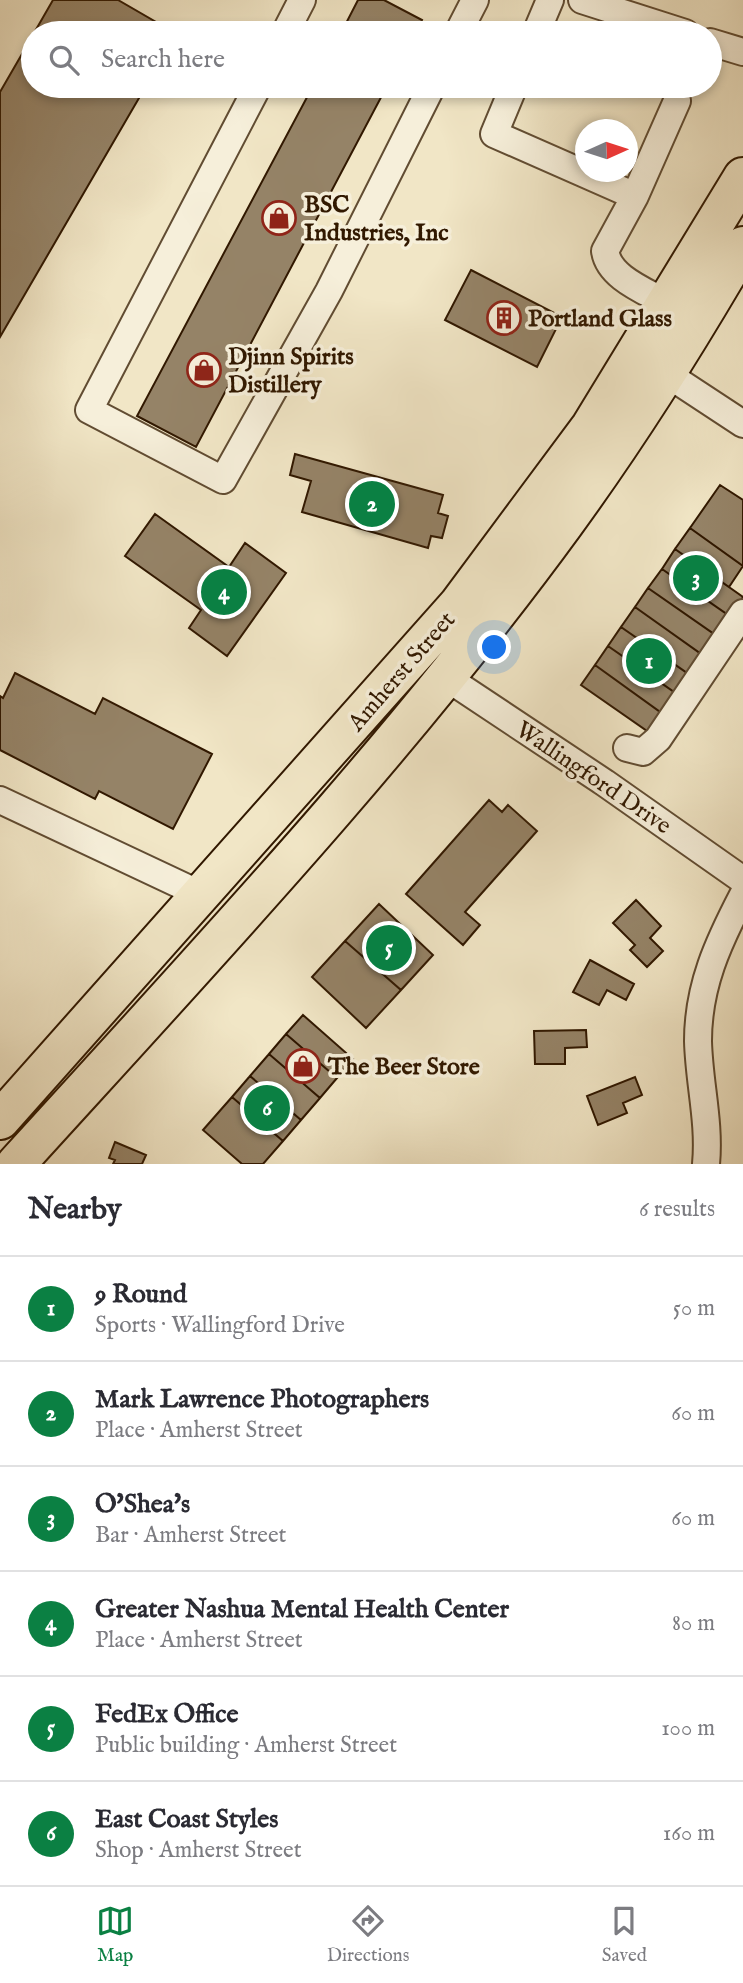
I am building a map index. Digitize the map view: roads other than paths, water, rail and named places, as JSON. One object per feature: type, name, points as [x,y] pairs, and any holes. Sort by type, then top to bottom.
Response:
[{"type":"highway","name":"Amherst Street","points":[[0,1120],[458,605],[591,426],[668,304],[743,177]]},
{"type":"highway","name":"Amherst Street","points":[[16,1164],[388,747],[566,521],[667,374],[743,246]]},
{"type":"street","points":[[291,21],[302,0]]},
{"type":"street","points":[[464,21],[475,0]]},
{"type":"street","points":[[541,21],[551,0]]},
{"type":"street","points":[[582,0],[648,21]]},
{"type":"street","points":[[722,45],[743,52]]},
{"type":"street","points":[[252,98],[89,410],[223,480],[329,291],[426,98]]},
{"type":"street","points":[[509,98],[494,134],[635,196]]},
{"type":"street","points":[[668,304],[612,271],[605,251],[635,196],[677,102]]},
{"type":"street","points":[[667,374],[743,424]]},
{"type":"street","points":[[627,748],[643,752],[658,738],[743,613]]},
{"type":"street","name":"Wallingford Drive","points":[[444,676],[605,783],[743,880]]},
{"type":"street","points":[[0,800],[202,895]]},
{"type":"street","points":[[706,1164],[707,1119],[698,1044],[703,985],[718,944],[743,895]]},
{"type":"place","name":"BSC Industries, Inc","points":[[279,218]]},
{"type":"place","name":"Portland Glass","points":[[504,318]]},
{"type":"place","name":"Djinn Spirits Distillery","points":[[204,370]]},
{"type":"place","name":"Mark Lawrence Photographers","points":[[372,504]]},
{"type":"place","name":"O'Shea's","points":[[696,578]]},
{"type":"place","name":"Greater Nashua Mental Health Center","points":[[224,592]]},
{"type":"place","name":"9 Round","points":[[649,661]]},
{"type":"place","name":"FedEx Office","points":[[389,948]]},
{"type":"place","name":"The Beer Store","points":[[303,1066]]},
{"type":"place","name":"East Coast Styles","points":[[267,1108]]}]
